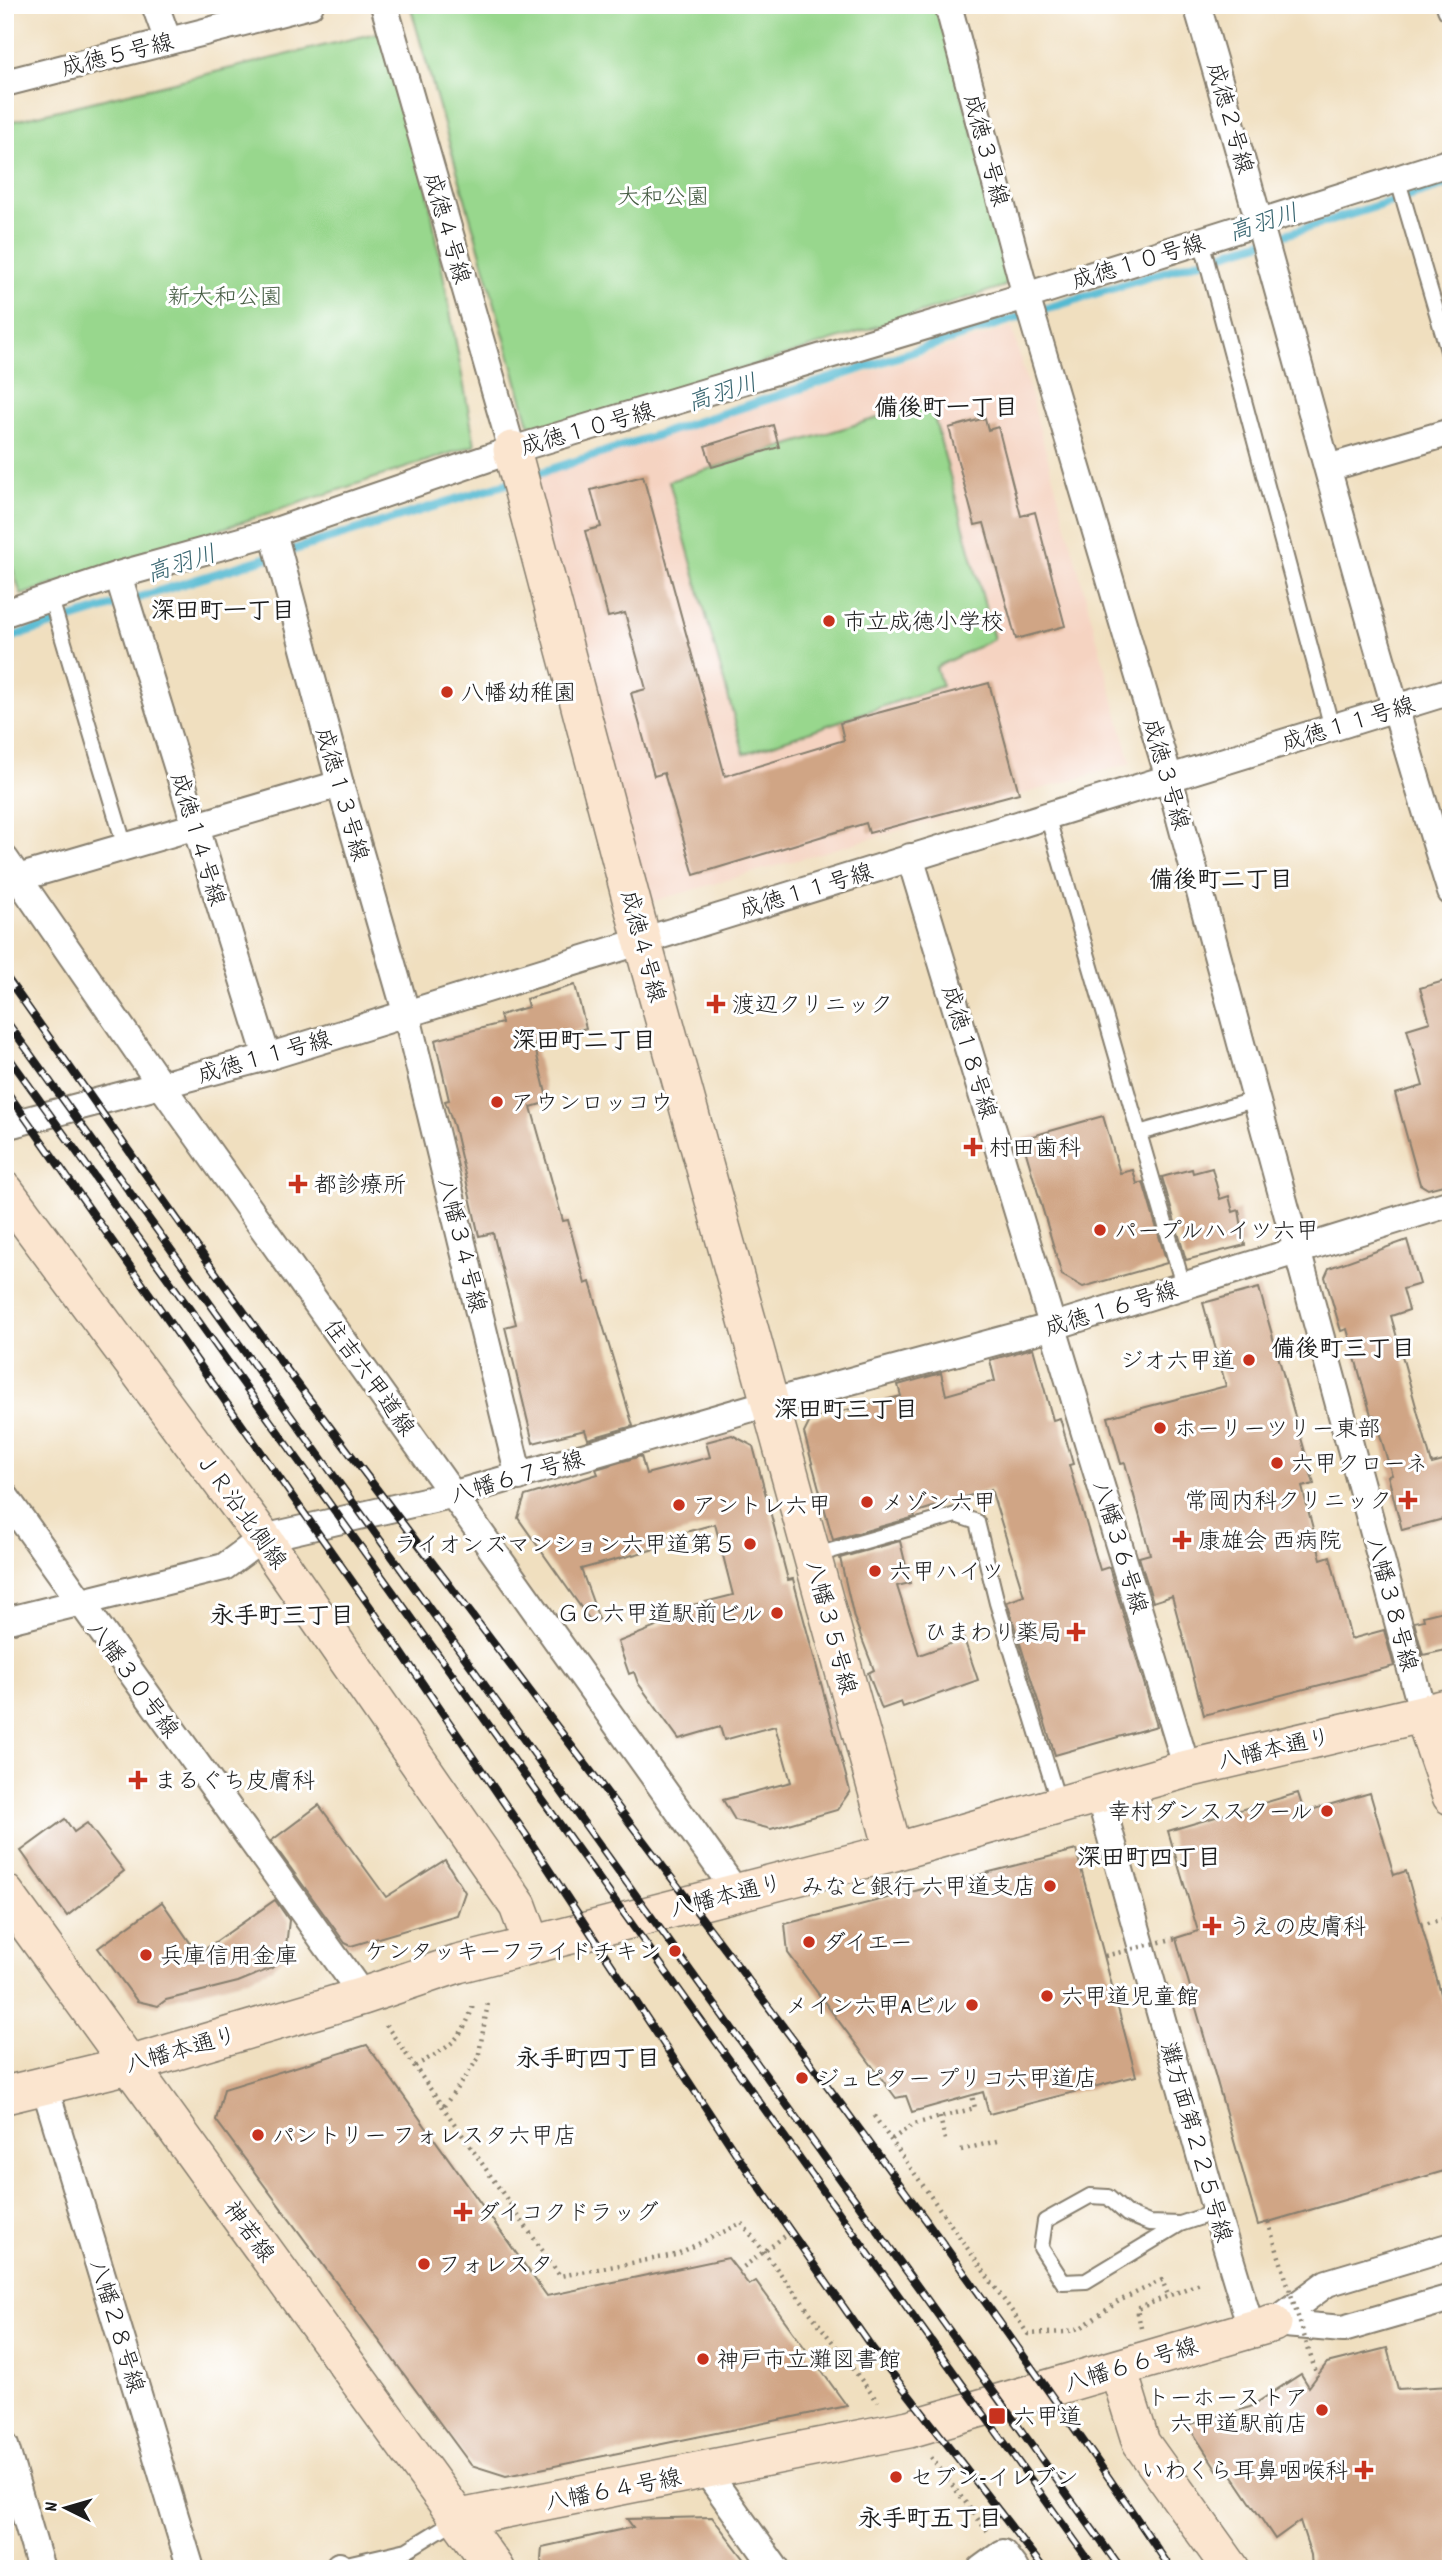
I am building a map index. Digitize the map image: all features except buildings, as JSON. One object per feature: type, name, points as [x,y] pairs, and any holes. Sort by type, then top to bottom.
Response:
[{"type":"street","points":[[155,5],[168,41]]},
{"type":"street","name":"成徳５号線","points":[[5,83],[310,5]]},
{"type":"street","name":"成徳４号線","points":[[384,5],[516,468],[769,1403]]},
{"type":"street","name":"成徳３号線","points":[[948,5],[1039,343],[1169,778],[1298,1248]]},
{"type":"street","name":"成徳２号線","points":[[1197,5],[1265,236],[1393,709],[1451,892]]},
{"type":"street","name":"成徳１０号線","points":[[5,613],[53,604],[273,533],[516,468],[1201,242],[1265,236],[1397,180],[1451,162]]},
{"type":"street","points":[[1328,467],[1451,432]]},
{"type":"street","name":"成徳１３号線","points":[[273,533],[340,784],[406,1012]]},
{"type":"street","name":"成徳１４号線","points":[[119,581],[267,1057]]},
{"type":"street","name":"成徳１１号線","points":[[5,1126],[267,1057],[1451,691]]},
{"type":"street","points":[[12,868],[125,846],[340,784]]},
{"type":"street","name":"成徳１８号線","points":[[910,857],[1055,1326]]},
{"type":"street","name":"住吉六甲道線","points":[[12,868],[160,1085],[455,1494],[737,1893]]},
{"type":"street","name":"八幡３４号線","points":[[406,1012],[519,1477]]},
{"type":"street","name":"ＪＲ沿北側線","points":[[5,1191],[263,1538],[518,1906],[532,1944]]},
{"type":"street","name":"成徳１６号線","points":[[769,1403],[1055,1326],[1298,1248],[1451,1203]]},
{"type":"street","name":"八幡３８号線","points":[[1298,1248],[1437,1711],[1451,1796]]},
{"type":"street","name":"八幡３６号線","points":[[1055,1326],[1187,1769]]},
{"type":"street","name":"八幡６７号線","points":[[263,1538],[519,1477],[769,1403]]},
{"type":"street","name":"八幡３５号線","points":[[769,1403],[894,1853]]},
{"type":"street","name":"八幡３０号線","points":[[5,1496],[363,1996]]},
{"type":"street","points":[[5,1621],[224,1567],[263,1538]]},
{"type":"street","name":"八幡本通り","points":[[5,2095],[129,2065],[363,1996],[458,1964],[532,1944],[894,1853],[1187,1769],[1437,1711]]},
{"type":"street","name":"灘方面第２２５号線","points":[[1100,1795],[1216,2212],[1262,2325]]},
{"type":"street","name":"神若線","points":[[5,1893],[495,2569]]},
{"type":"street","name":"八幡２８号線","points":[[44,2084],[191,2569]]},
{"type":"street","name":"八幡６６号線","points":[[896,2418],[1118,2369],[1262,2325],[1327,2283],[1451,2246]]},
{"type":"street","name":"八幡６６号線","points":[[1262,2325],[1343,2329],[1451,2298]]},
{"type":"street","points":[[1118,2369],[1142,2443],[1231,2569]]},
{"type":"street","name":"八幡６４号線","points":[[460,2518],[706,2471],[896,2418]]},
{"type":"street","points":[[5,2446],[41,2569]]},
{"type":"street","points":[[706,2471],[771,2567]]},
{"type":"street","points":[[981,2569],[1009,2561]]},
{"type":"lane","points":[[1397,180],[1451,361]]},
{"type":"lane","points":[[1201,242],[1332,728]]},
{"type":"lane","points":[[53,604],[125,846]]},
{"type":"lane","points":[[1047,816],[1183,1285]]},
{"type":"lane","points":[[1139,1133],[1257,1099]]},
{"type":"lane","points":[[813,1556],[956,1515],[977,1522],[997,1603],[1060,1806]]},
{"type":"lane","points":[[1180,2224],[1149,2223],[1127,2214],[1108,2197],[1090,2196],[1045,2221],[1041,2248],[1063,2282],[1086,2281],[1180,2224],[1216,2212]]},
{"type":"lane","name":"八幡６４号線","points":[[334,2568],[407,2550],[460,2518]]},
{"type":"path","points":[[1421,1925],[1451,1917]]},
{"type":"path","points":[[1105,1956],[1176,1938]]},
{"type":"path","points":[[415,2066],[455,2043],[468,2024],[474,2002]]},
{"type":"path","points":[[443,2106],[478,2059],[488,2003]]},
{"type":"path","points":[[386,2025],[560,2276],[675,2255],[741,2224],[1009,2561]]},
{"type":"path","points":[[892,2139],[914,2124],[975,2108],[972,2095]]},
{"type":"path","points":[[874,2116],[898,2146],[1028,2334],[1066,2332],[1082,2327],[1119,2301],[1162,2280],[1168,2295]]},
{"type":"path","points":[[940,2117],[946,2144]]},
{"type":"path","points":[[961,2150],[997,2141]]},
{"type":"path","points":[[1268,2222],[1317,2376]]},
{"type":"path","points":[[738,2271],[785,2236]]},
{"type":"path","points":[[1141,2333],[1137,2309],[1200,2283]]},
{"type":"shaded area","name":"市立成徳小学校","points":[[1012,327],[1131,763],[648,903],[526,480]]},
{"type":"green space","name":"大和公園","points":[[410,5],[936,5],[1012,269],[1005,286],[543,432],[529,424]]},
{"type":"green space","name":"新大和公園","points":[[397,28],[475,445],[21,595],[5,543],[5,123]]},
{"type":"green space","points":[[930,402],[994,639],[936,667],[942,686],[744,754],[669,481]]},
{"type":"waterway","name":"高羽川","points":[[528,477],[1013,319],[1451,183]]},
{"type":"waterway","name":"高羽川","points":[[5,639],[512,482]]},
{"type":"railway","points":[[5,975],[270,1347],[728,1953],[953,2258],[1171,2569]]},
{"type":"railway","points":[[5,1019],[1121,2569]]},
{"type":"railway","points":[[5,1052],[1095,2569]]},
{"type":"railway","points":[[5,1089],[371,1608],[526,1835],[737,2155],[873,2349],[1044,2569]]},
{"type":"place","name":"市立成徳小学校","points":[[829,621]]},
{"type":"place","name":"八幡幼稚園","points":[[447,692]]},
{"type":"place","name":"渡辺クリニック","points":[[716,1004]]},
{"type":"place","name":"アウンロッコウ","points":[[497,1102]]},
{"type":"place","name":"村田歯科","points":[[973,1147]]},
{"type":"place","name":"都診療所","points":[[298,1184]]},
{"type":"place","name":"パープルハイツ六甲","points":[[1100,1230]]},
{"type":"place","name":"ジオ六甲道","points":[[1249,1360]]},
{"type":"place","name":"ホーリーツリー東部","points":[[1160,1428]]},
{"type":"place","name":"六甲クローネ","points":[[1277,1463]]},
{"type":"place","name":"常岡内科クリニック","points":[[1408,1500]]},
{"type":"place","name":"メゾン六甲","points":[[867,1502]]},
{"type":"place","name":"アントレ六甲","points":[[679,1505]]},
{"type":"place","name":"康雄会 西病院","points":[[1182,1540]]},
{"type":"place","name":"ライオンズマンション六甲道第５","points":[[750,1544]]},
{"type":"place","name":"六甲ハイツ","points":[[875,1571]]},
{"type":"place","name":"ＧＣ六甲道駅前ビル","points":[[777,1613]]},
{"type":"place","name":"ひまわり薬局","points":[[1076,1632]]},
{"type":"place","name":"まるぐち皮膚科","points":[[138,1780]]},
{"type":"place","name":"幸村ダンススクール","points":[[1327,1811]]},
{"type":"place","name":"みなと銀行 六甲道支店","points":[[1050,1886]]},
{"type":"place","name":"うえの皮膚科","points":[[1212,1926]]},
{"type":"place","name":"ダイエー","points":[[809,1942]]},
{"type":"place","name":"ケンタッキーフライドチキン","points":[[675,1951]]},
{"type":"place","name":"兵庫信用金庫","points":[[146,1955]]},
{"type":"place","name":"六甲道児童館","points":[[1047,1996]]},
{"type":"place","name":"メイン六甲Aビル","points":[[972,2005]]},
{"type":"place","name":"ジュピター プリコ六甲道店","points":[[802,2078]]},
{"type":"place","name":"パントリー フォレスタ六甲店","points":[[258,2135]]},
{"type":"place","name":"ダイコクドラッグ","points":[[463,2212]]},
{"type":"place","name":"フォレスタ","points":[[424,2264]]},
{"type":"place","name":"神戸市立灘図書館","points":[[703,2359]]},
{"type":"place","name":"トーホーストア 六甲道駅前店","points":[[1322,2410]]},
{"type":"place","name":"六甲道","points":[[997,2416]]},
{"type":"place","name":"いわくら耳鼻咽喉科","points":[[1364,2470]]},
{"type":"place","name":"セブン-イレブン","points":[[896,2477]]},
{"type":"district","name":"備後町一丁目","points":[[946,407]]},
{"type":"district","name":"深田町一丁目","points":[[223,610]]},
{"type":"district","name":"備後町二丁目","points":[[1221,879]]},
{"type":"district","name":"深田町二丁目","points":[[584,1040]]},
{"type":"district","name":"備後町三丁目","points":[[1343,1348]]},
{"type":"district","name":"深田町三丁目","points":[[846,1409]]},
{"type":"district","name":"永手町三丁目","points":[[282,1615]]},
{"type":"district","name":"深田町四丁目","points":[[1149,1857]]},
{"type":"district","name":"永手町四丁目","points":[[588,2058]]},
{"type":"district","name":"永手町五丁目","points":[[930,2518]]}]
